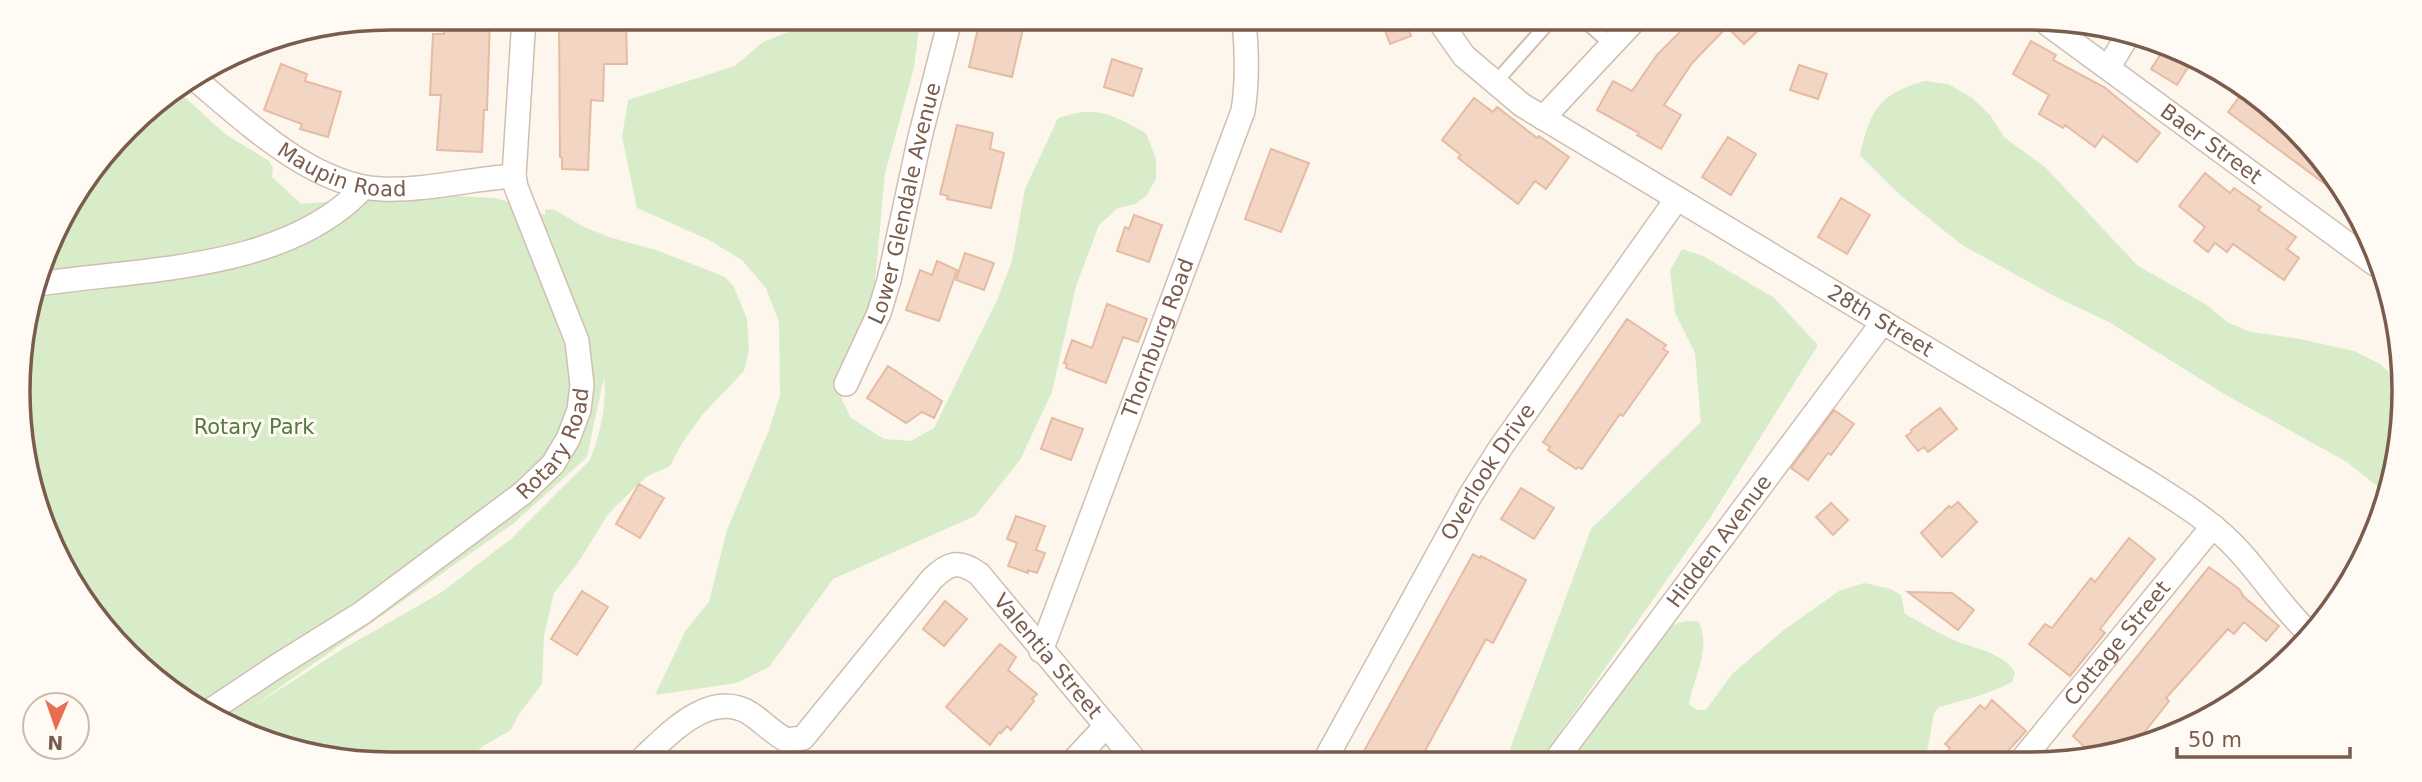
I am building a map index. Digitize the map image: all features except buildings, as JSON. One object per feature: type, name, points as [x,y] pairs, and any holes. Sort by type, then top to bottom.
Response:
[{"type":"street","name":"Rotary Road","points":[[216,707],[362,614],[523,493],[552,464],[568,439],[579,410],[581,362],[569,316],[516,187],[514,176],[523,30]]},
{"type":"street","name":"Lower Glendale Avenue","points":[[846,384],[879,313],[889,280],[920,137],[947,30]]},
{"type":"street","name":"Thornburg Road","points":[[1041,651],[1243,111],[1247,87],[1245,30]]},
{"type":"street","name":"28th Street","points":[[1446,30],[1464,56],[1522,105],[2145,480],[2213,526],[2238,550],[2304,627]]},
{"type":"street","points":[[1543,118],[1625,30]]},
{"type":"street","name":"Baer Street","points":[[2059,31],[2367,258]]},
{"type":"street","points":[[2108,68],[2123,42]]},
{"type":"street","name":"Maupin Road","points":[[201,84],[261,134],[334,179],[363,188],[405,189],[514,176]]},
{"type":"street","points":[[47,283],[178,266],[244,253],[303,232],[341,209],[363,188]]},
{"type":"street","name":"Overlook Drive","points":[[1329,752],[1470,496],[1501,447],[1676,200]]},
{"type":"street","name":"Hidden Avenue","points":[[1562,752],[1883,323]]},
{"type":"street","name":"Cottage Street","points":[[2028,752],[2213,526]]},
{"type":"street","name":"Valentia Street","points":[[650,752],[694,716],[709,708],[723,706],[750,713],[786,740],[803,738],[932,579],[942,569],[955,564],[969,566],[979,574],[1128,752]]},
{"type":"street","points":[[1082,752],[1106,726]]},
{"type":"lane","points":[[1494,84],[1542,30]]},
{"type":"lane","points":[[1595,30],[1611,44]]},
{"type":"green space","points":[[793,30],[919,30],[914,68],[885,173],[872,314],[842,379],[842,400],[851,418],[884,439],[911,441],[934,428],[998,298],[1012,261],[1025,189],[1058,118],[1094,112],[1113,116],[1146,133],[1156,159],[1156,179],[1146,196],[1135,204],[1118,208],[1099,225],[1076,286],[1052,392],[1020,460],[975,516],[833,579],[769,667],[737,683],[655,695],[686,630],[709,602],[727,530],[769,430],[780,395],[779,322],[766,288],[742,260],[707,239],[637,208],[622,137],[628,100],[735,66],[763,42]]},
{"type":"green space","points":[[1925,81],[1948,84],[1971,97],[1990,115],[2004,137],[2046,168],[2138,266],[2207,305],[2227,322],[2251,332],[2354,351],[2380,364],[2391,375],[2392,391],[2389,438],[2379,487],[2347,462],[2226,395],[2109,322],[2056,297],[1962,245],[1900,195],[1860,155],[1868,126],[1879,106],[1897,91]]},
{"type":"green space","name":"Rotary Park","points":[[183,96],[225,134],[269,161],[273,168],[272,177],[301,204],[417,194],[496,198],[545,215],[545,210],[553,209],[582,226],[609,237],[659,251],[725,277],[734,287],[747,319],[749,350],[744,371],[702,415],[670,466],[646,477],[608,514],[578,563],[554,593],[544,636],[542,684],[519,714],[511,730],[476,752],[344,749],[298,740],[231,715],[171,678],[119,629],[91,592],[67,551],[42,484],[33,438],[31,367],[42,298],[67,231],[104,171],[153,119]],"holes":[[[604,377],[602,420],[589,461],[512,538],[442,592],[341,650],[246,711],[514,523],[587,457]]]},
{"type":"green space","points":[[1682,249],[1703,256],[1773,297],[1818,345],[1712,515],[1547,752],[1509,752],[1591,529],[1701,422],[1695,353],[1675,313],[1670,271]]},
{"type":"green space","points":[[1864,583],[1891,589],[1901,595],[1905,614],[1949,638],[2003,660],[2015,673],[2012,682],[1939,707],[1934,713],[1925,752],[1572,752],[1572,748],[1609,709],[1617,692],[1668,628],[1685,621],[1699,622],[1702,653],[1689,704],[1697,710],[1706,710],[1732,674],[1784,630],[1839,591]]}]
